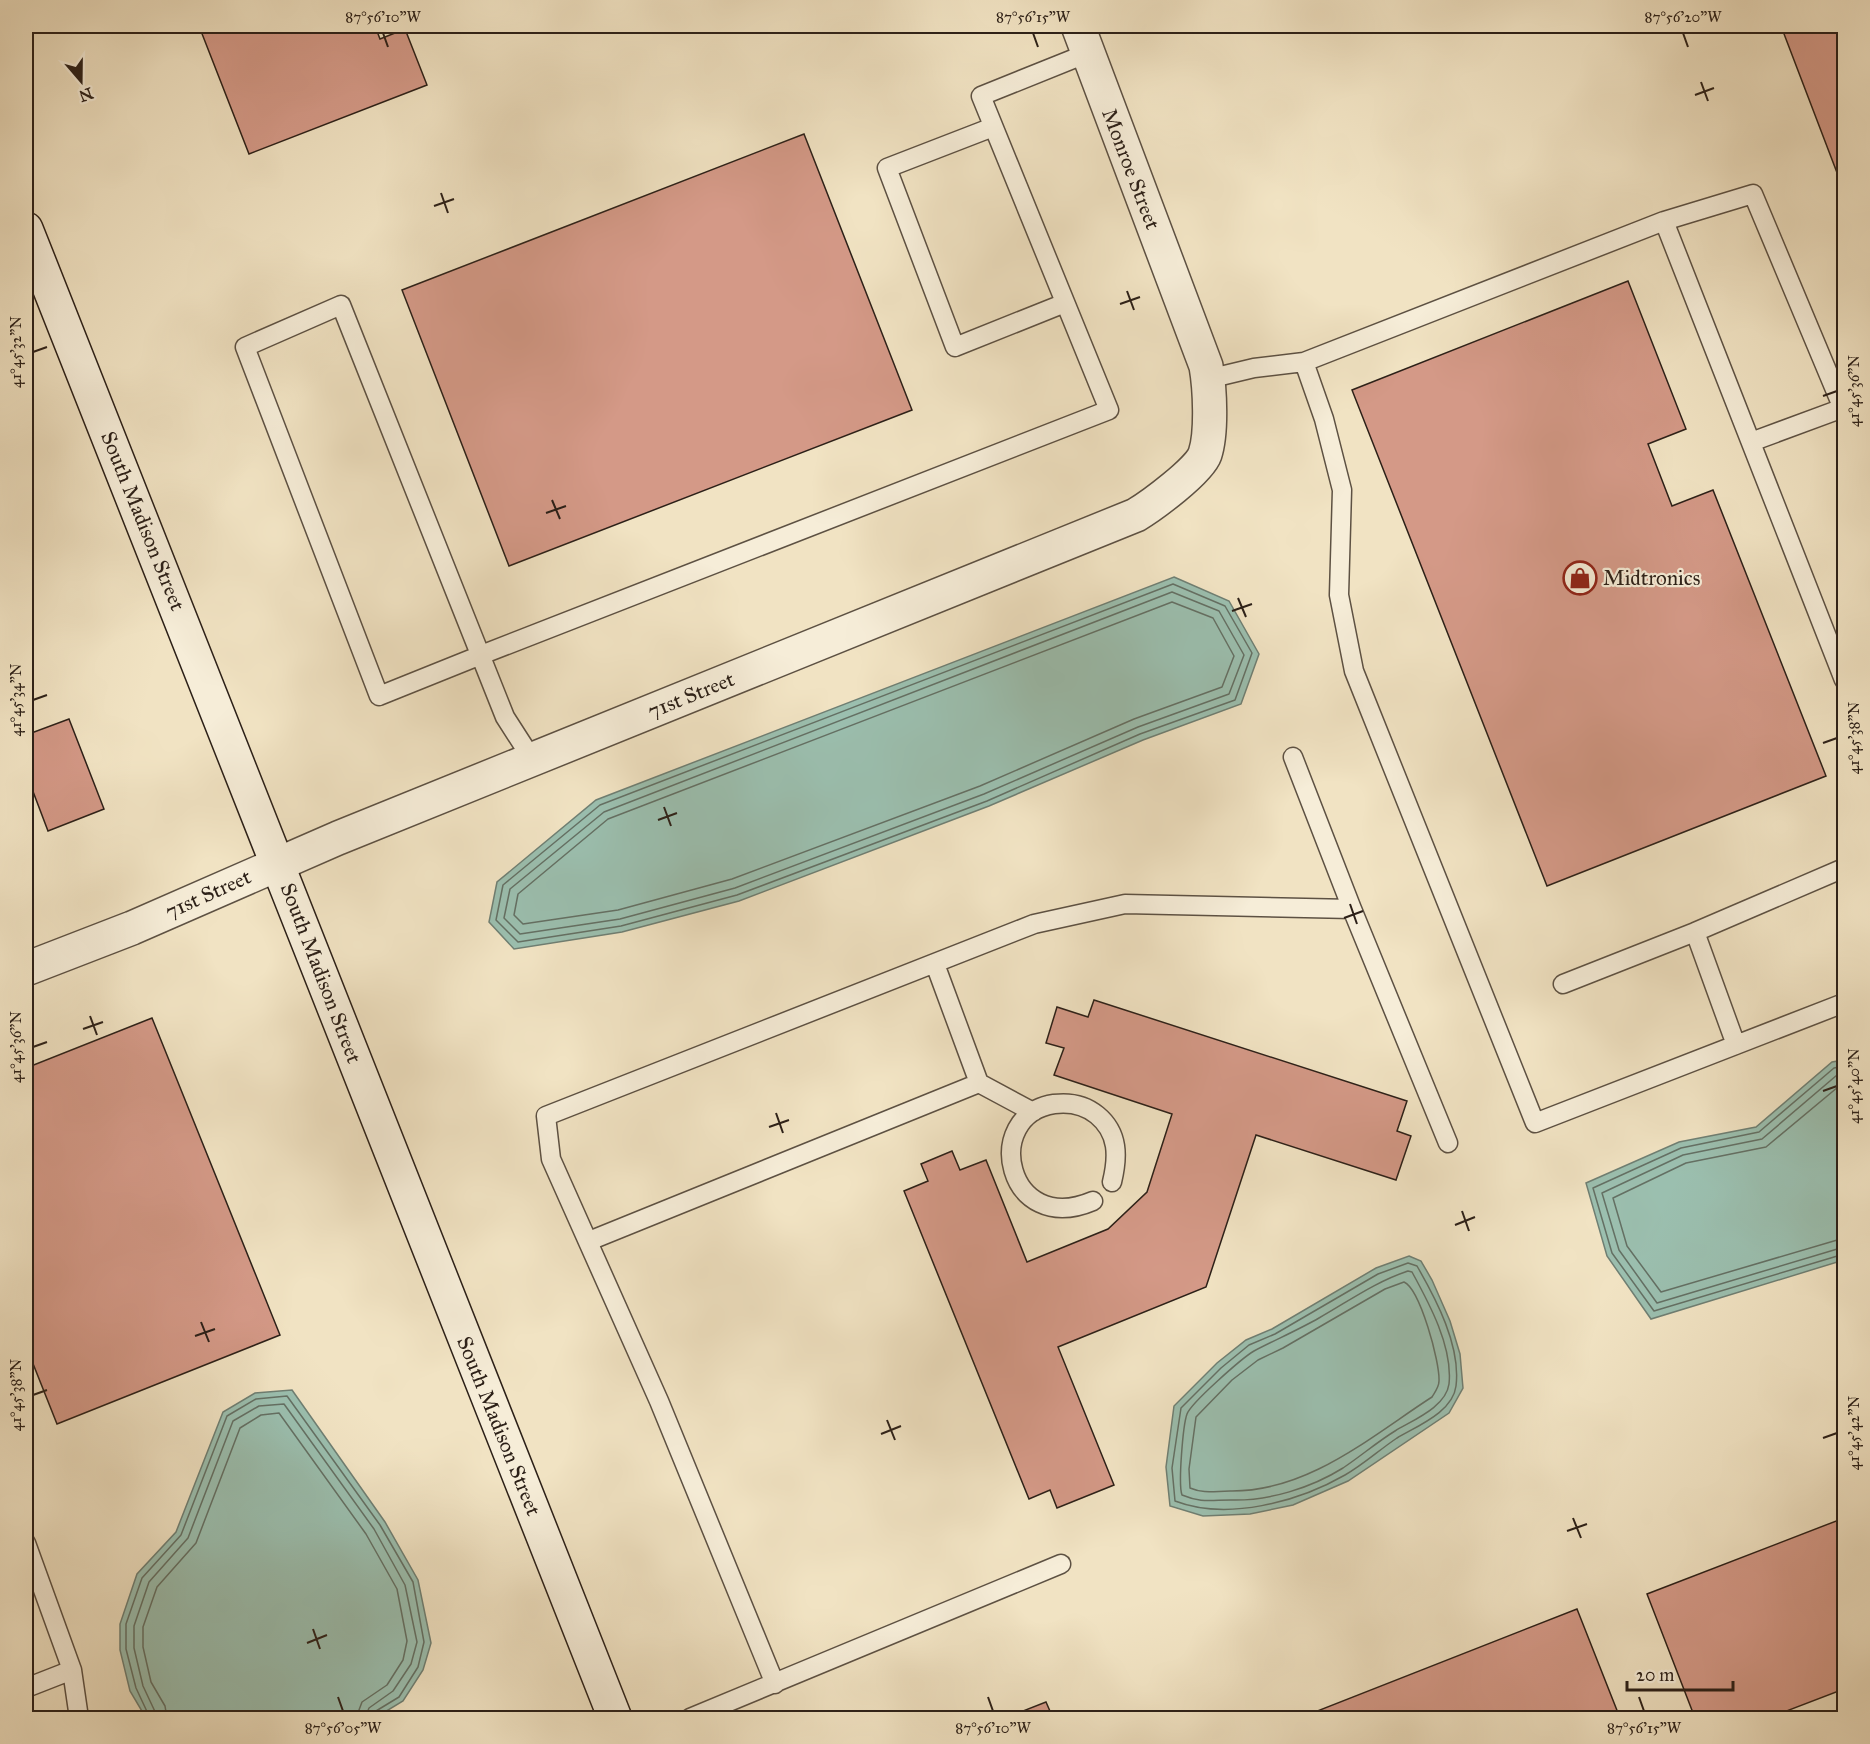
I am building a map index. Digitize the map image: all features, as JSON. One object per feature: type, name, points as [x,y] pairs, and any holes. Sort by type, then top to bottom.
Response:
[{"type":"street","name":"Monroe Street","points":[[1083,39],[1185,313]]},
{"type":"street","name":"South Madison Street","points":[[26,229],[615,1719]]},
{"type":"street","name":"71st Street","points":[[26,969],[132,928],[278,862],[1136,515],[1160,502],[1205,456],[1210,391],[1185,313]]},
{"type":"lane","points":[[532,759],[505,717],[480,655],[341,305],[245,347],[379,696],[480,655],[1109,410],[981,96],[1083,39]]},
{"type":"lane","points":[[993,127],[887,168],[955,347],[1065,303]]},
{"type":"lane","points":[[1208,379],[1254,368],[1304,362],[1664,221],[1753,194],[1844,410],[1751,442]]},
{"type":"lane","points":[[1664,221],[1845,680]]},
{"type":"lane","points":[[1304,362],[1324,419],[1342,490],[1339,595],[1354,671],[1535,1123],[1845,1003]]},
{"type":"lane","points":[[1293,757],[1352,909],[1449,1143]]},
{"type":"lane","points":[[1563,984],[1695,932],[1845,868]]},
{"type":"lane","points":[[775,1684],[659,1401],[551,1159],[546,1116],[1034,924],[1125,904],[1352,909]]},
{"type":"lane","points":[[1695,932],[1736,1045]]},
{"type":"lane","points":[[935,964],[979,1083],[1033,1113]]},
{"type":"lane","points":[[589,1241],[979,1083]]},
{"type":"lane","points":[[1093,1201],[1075,1209],[1056,1209],[1039,1203],[1024,1193],[1014,1177],[1010,1159],[1012,1141],[1021,1124],[1033,1113],[1048,1105],[1065,1103],[1082,1106],[1097,1114],[1108,1126],[1115,1142],[1117,1159],[1112,1182]]},
{"type":"lane","points":[[26,1543],[72,1670],[79,1719]]},
{"type":"lane","points":[[690,1719],[1061,1564]]},
{"type":"lane","points":[[26,1688],[72,1670]]},
{"type":"water","points":[[1174,577],[1229,601],[1259,654],[1241,704],[1143,740],[989,806],[739,901],[622,932],[514,949],[489,922],[497,882],[596,800]]},
{"type":"water","points":[[1844,1060],[1844,1260],[1651,1319],[1607,1256],[1586,1183],[1679,1142],[1756,1127],[1832,1062]]},
{"type":"water","points":[[1409,1256],[1421,1261],[1432,1280],[1450,1321],[1460,1354],[1463,1388],[1449,1413],[1348,1481],[1293,1505],[1250,1514],[1203,1516],[1170,1506],[1166,1467],[1174,1406],[1217,1363],[1246,1340],[1272,1329],[1376,1268]]},
{"type":"water","points":[[292,1390],[385,1522],[418,1580],[431,1643],[423,1670],[403,1701],[375,1718],[146,1718],[130,1691],[120,1650],[120,1624],[137,1574],[176,1532],[223,1412],[255,1393]]},
{"type":"building","points":[[199,26],[375,26],[380,39],[405,29],[427,85],[249,154]]},
{"type":"building","points":[[1781,26],[1844,26],[1844,191]]},
{"type":"building","points":[[804,134],[912,410],[509,566],[402,290]]},
{"type":"building","points":[[1628,281],[1686,429],[1648,444],[1672,506],[1713,490],[1826,776],[1547,886],[1352,390]]},
{"type":"building","points":[[69,719],[104,809],[48,831],[26,773],[26,735]]},
{"type":"building","points":[[1094,1000],[1407,1101],[1397,1131],[1411,1136],[1396,1180],[1256,1135],[1206,1287],[1058,1347],[1114,1485],[1057,1508],[1050,1490],[1029,1499],[904,1191],[928,1181],[921,1164],[952,1151],[960,1170],[986,1160],[1027,1262],[1108,1229],[1147,1192],[1172,1114],[1054,1075],[1064,1048],[1046,1043],[1057,1007],[1088,1017]]},
{"type":"building","points":[[152,1018],[280,1335],[57,1424],[26,1346],[26,1068]]},
{"type":"building","points":[[1844,1518],[1844,1689],[1768,1718],[1695,1718],[1647,1594]]},
{"type":"building","points":[[1577,1609],[1620,1718],[1309,1718],[1307,1715]]},
{"type":"building","points":[[1046,1702],[1053,1718],[1005,1718]]},
{"type":"place","name":"Midtronics","points":[[1580,578]]}]
